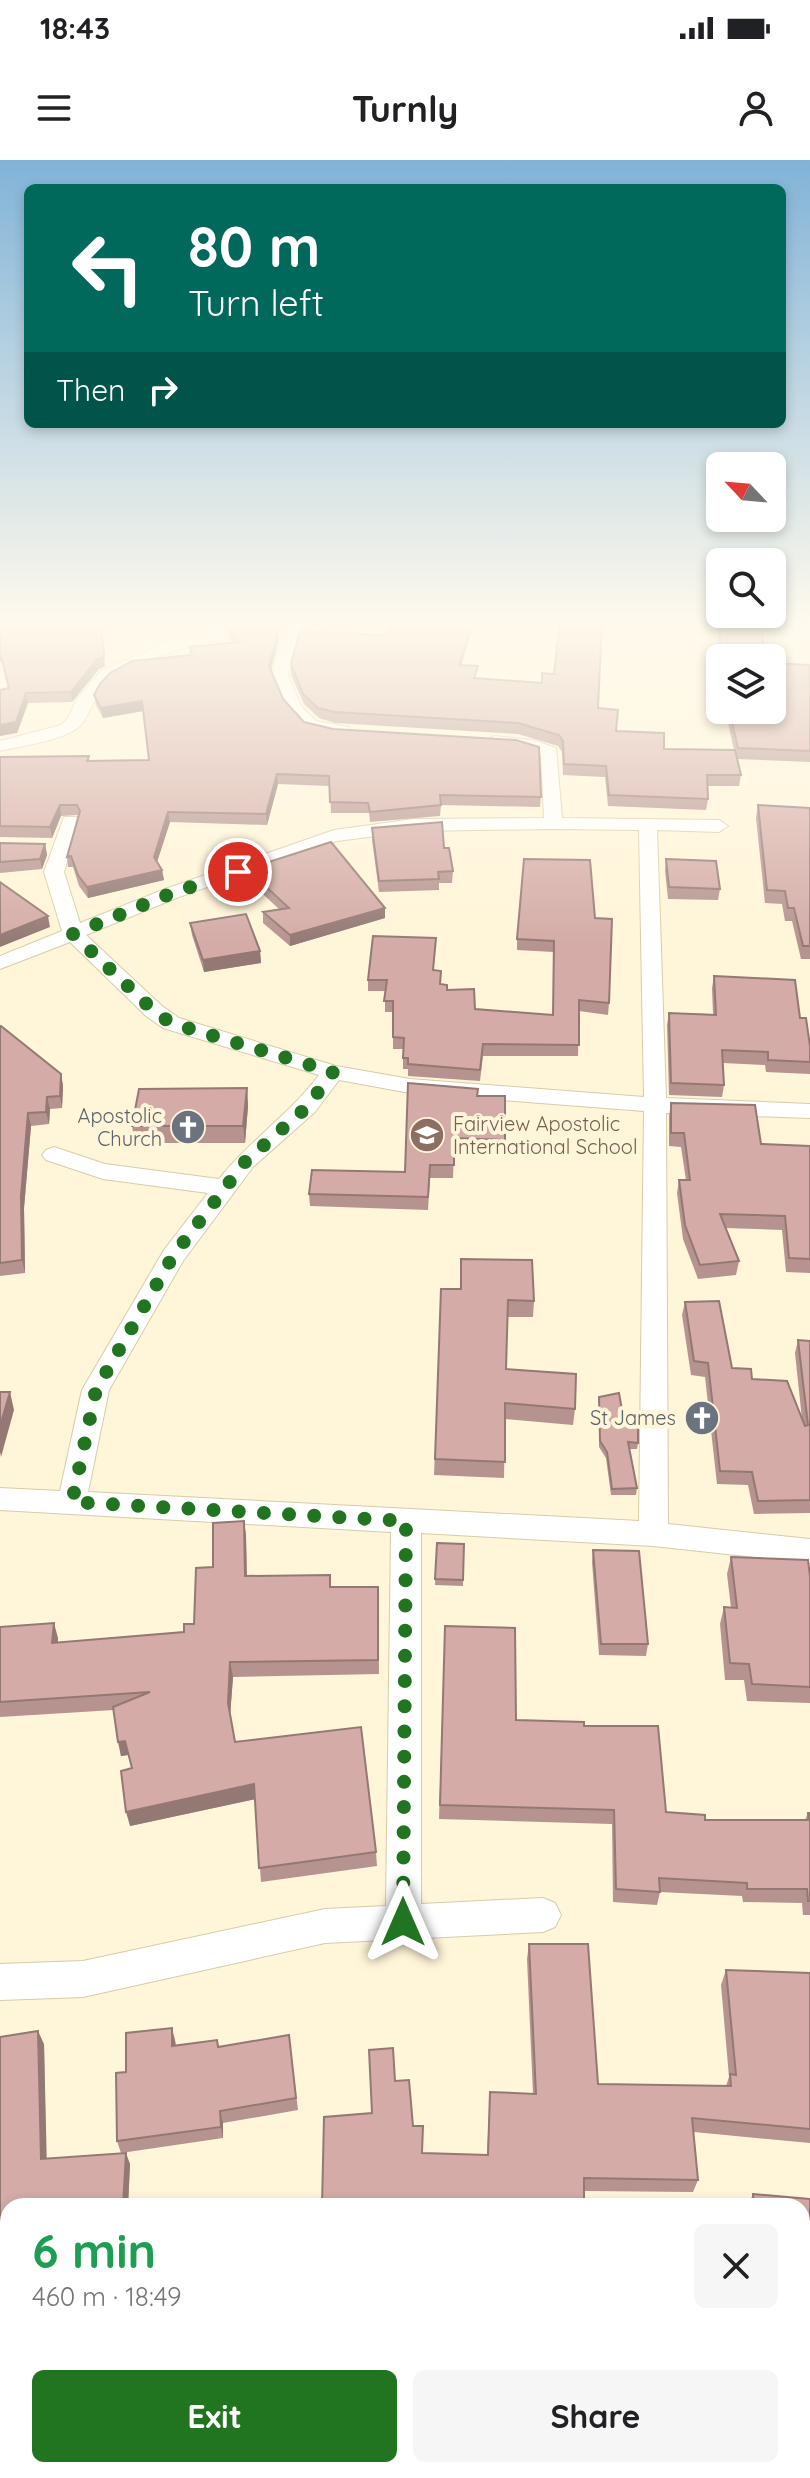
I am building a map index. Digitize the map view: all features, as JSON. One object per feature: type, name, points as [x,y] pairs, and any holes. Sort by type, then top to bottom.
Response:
[{"type":"street","points":[[0,746],[66,729]]},
{"type":"street","points":[[339,729],[365,733]]},
{"type":"street","points":[[474,740],[517,742],[550,752],[553,823]]},
{"type":"street","points":[[70,821],[53,846],[54,872],[73,934],[154,1011],[171,1023],[333,1072],[410,1086],[655,1105],[810,1111]]},
{"type":"street","points":[[0,963],[172,893],[334,836],[414,825],[553,823],[719,826]]},
{"type":"street","points":[[648,825],[655,1105],[653,1534]]},
{"type":"street","points":[[72,1502],[96,1390],[173,1256],[245,1162],[307,1107],[333,1072]]},
{"type":"street","points":[[54,1155],[103,1171],[226,1188]]},
{"type":"street","points":[[0,1499],[653,1534],[810,1551]]},
{"type":"street","points":[[403,1922],[406,1521]]},
{"type":"street","points":[[0,1982],[83,1979],[325,1926],[543,1915]]},
{"type":"building","points":[[145,729],[336,729],[516,740],[539,747],[541,797],[440,795],[441,805],[370,812],[368,803],[330,802],[329,776],[277,774],[266,814],[168,812],[154,857],[162,870],[87,887],[78,875],[71,856],[67,857],[80,811],[77,805],[60,805],[50,827],[0,826],[0,757],[89,756],[87,761],[149,760]]},
{"type":"building","points":[[539,729],[664,733],[664,749],[735,750],[741,775],[707,775],[708,799],[609,795],[606,766],[564,764],[563,741],[559,735]]},
{"type":"building","points":[[734,729],[810,729],[810,751],[738,748]]},
{"type":"building","points":[[758,805],[810,808],[810,946],[803,946],[794,908],[788,908],[785,891],[767,890]]},
{"type":"building","points":[[442,822],[444,848],[449,848],[453,871],[438,872],[439,879],[379,881],[372,828]]},
{"type":"building","points":[[331,842],[385,908],[290,935],[263,912],[289,908],[247,869]]},
{"type":"building","points":[[0,843],[45,844],[40,859],[0,862]]},
{"type":"building","points":[[524,859],[590,860],[595,918],[612,919],[609,1003],[579,1000],[579,1045],[483,1044],[480,1070],[408,1064],[408,1058],[403,1058],[404,1038],[393,1037],[393,1001],[384,1001],[387,980],[368,980],[373,936],[436,938],[433,970],[441,971],[440,984],[447,985],[447,990],[474,989],[475,1009],[553,1015],[554,941],[517,939]]},
{"type":"building","points":[[666,859],[716,861],[720,889],[669,887]]},
{"type":"building","points":[[0,882],[48,916],[0,935]]},
{"type":"building","points":[[246,914],[260,951],[203,960],[190,923]]},
{"type":"building","points":[[714,976],[795,980],[800,1018],[806,1018],[810,1062],[768,1060],[768,1052],[722,1050],[724,1085],[671,1083],[669,1013],[716,1015]]},
{"type":"building","points":[[0,1027],[61,1074],[60,1096],[47,1097],[46,1112],[28,1113],[21,1196],[22,1260],[0,1263]]},
{"type":"building","points":[[408,1083],[478,1089],[477,1096],[505,1096],[505,1140],[454,1138],[454,1165],[430,1165],[428,1197],[309,1194],[312,1170],[405,1172]]},
{"type":"building","points":[[247,1088],[243,1126],[132,1126],[139,1089]]},
{"type":"building","points":[[671,1103],[755,1105],[761,1144],[810,1146],[810,1259],[789,1258],[785,1216],[720,1214],[739,1261],[700,1265],[685,1225],[679,1180],[690,1180],[684,1133],[671,1133]]},
{"type":"building","points":[[461,1259],[532,1260],[534,1301],[508,1300],[506,1369],[576,1374],[575,1409],[505,1403],[505,1462],[435,1459],[441,1289],[461,1289]]},
{"type":"building","points":[[719,1301],[732,1368],[751,1369],[752,1379],[787,1381],[805,1426],[808,1425],[798,1340],[810,1341],[810,1500],[758,1501],[752,1472],[720,1471],[708,1363],[694,1361],[685,1302]]},
{"type":"building","points":[[0,1392],[10,1392],[0,1426]]},
{"type":"building","points":[[619,1393],[623,1416],[638,1417],[638,1443],[628,1442],[637,1488],[612,1489],[607,1452],[600,1441],[599,1397]]},
{"type":"building","points":[[244,1521],[245,1576],[330,1575],[330,1587],[378,1587],[378,1660],[230,1662],[228,1703],[235,1742],[361,1727],[376,1852],[259,1868],[254,1784],[126,1812],[121,1771],[132,1768],[125,1741],[118,1742],[113,1707],[150,1692],[0,1702],[0,1627],[54,1623],[52,1643],[184,1632],[184,1624],[194,1624],[196,1568],[213,1567],[213,1523]]},
{"type":"building","points":[[437,1543],[464,1544],[463,1580],[435,1579]]},
{"type":"building","points":[[593,1550],[639,1551],[648,1644],[601,1644]]},
{"type":"building","points":[[731,1557],[808,1560],[810,1687],[752,1684],[749,1664],[730,1663],[724,1607],[737,1608]]},
{"type":"building","points":[[445,1626],[515,1628],[516,1720],[584,1722],[584,1726],[658,1726],[666,1812],[705,1815],[705,1820],[809,1820],[810,1813],[810,1901],[807,1889],[747,1889],[747,1883],[659,1878],[660,1892],[616,1889],[614,1810],[440,1805]]},
{"type":"building","points":[[529,1944],[588,1944],[598,2084],[731,2086],[730,2074],[736,2075],[726,1970],[810,1973],[810,2129],[692,2118],[698,2180],[584,2178],[584,2198],[322,2198],[324,2117],[372,2113],[369,2050],[393,2048],[395,2081],[409,2080],[413,2126],[423,2126],[422,2153],[488,2155],[490,2092],[536,2094]]},
{"type":"building","points":[[172,2028],[172,2046],[217,2040],[218,2047],[289,2035],[296,2098],[220,2111],[221,2127],[117,2141],[116,2073],[126,2072],[126,2033]]},
{"type":"building","points":[[38,2031],[41,2159],[126,2153],[123,2198],[0,2198],[0,2037]]},
{"type":"building","points":[[753,2194],[799,2198],[753,2198]]},
{"type":"place","name":"Apostolic Church","points":[[188,1127]]},
{"type":"place","name":"Fairview Apostolic International School","points":[[427,1135]]},
{"type":"place","name":"St James","points":[[702,1418]]},
{"type":"route","points":[[238,872],[172,893],[73,934],[154,1011],[171,1023],[212,1038],[296,1059],[333,1072],[307,1107],[245,1162],[173,1256],[96,1390],[72,1502],[406,1521],[403,1922]]}]
